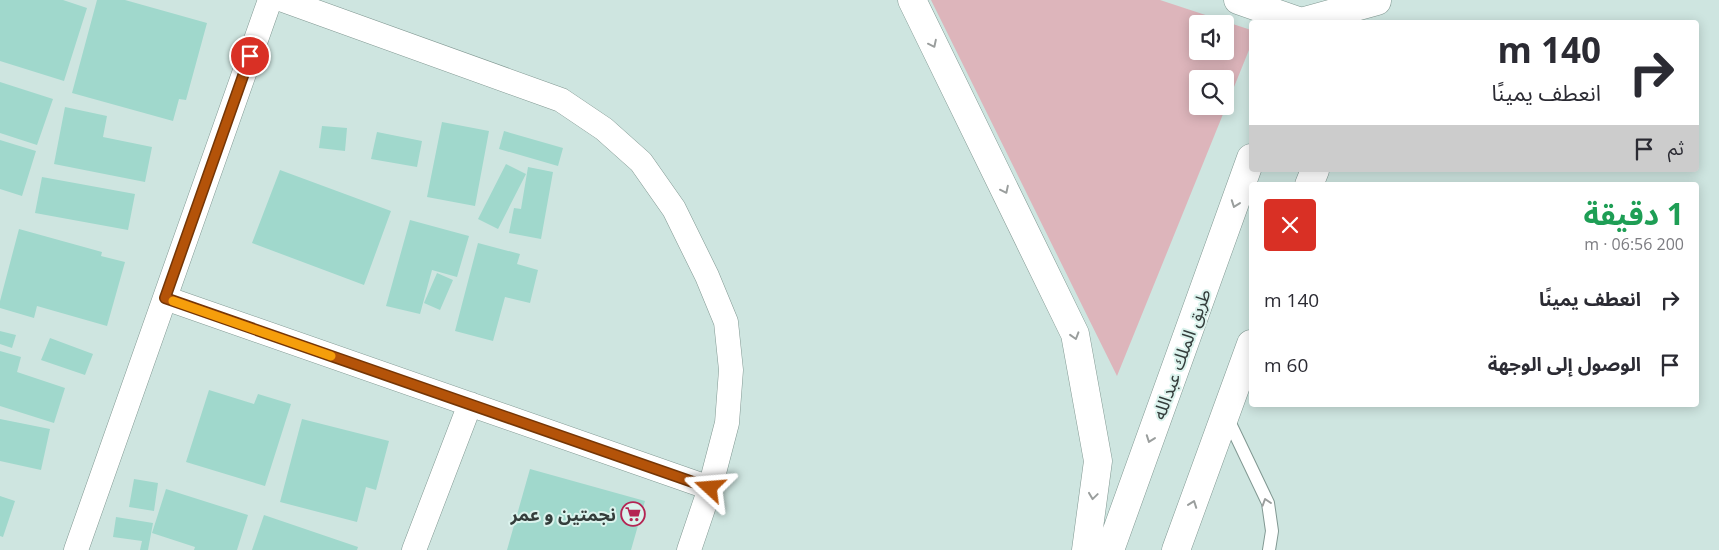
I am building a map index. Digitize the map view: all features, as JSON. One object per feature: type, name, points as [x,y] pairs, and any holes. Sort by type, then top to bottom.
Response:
[{"type":"street","points":[[76,550],[270,0]]},
{"type":"street","points":[[283,0],[561,100],[604,129],[641,162],[674,209],[707,276],[726,322],[731,370],[727,423],[710,488],[689,550]]},
{"type":"street","points":[[912,0],[1075,334],[1098,461],[1086,550]]},
{"type":"street","points":[[1238,0],[1295,20]]},
{"type":"street","points":[[1302,20],[1309,0]]},
{"type":"street","points":[[1310,20],[1375,6]]},
{"type":"street","name":"طريق الملك عبدالله","points":[[1110,550],[1249,164]]},
{"type":"street","points":[[165,298],[710,488]]},
{"type":"street","points":[[1176,550],[1249,350]]},
{"type":"street","points":[[414,550],[470,404]]},
{"type":"lane","points":[[1226,414],[1268,503],[1272,531],[1269,550]]},
{"type":"shaded area","points":[[931,0],[1160,0],[1206,15],[1189,15],[1189,60],[1234,60],[1234,24],[1249,29],[1249,50],[1234,87],[1234,70],[1189,70],[1189,115],[1223,115],[1117,376]]},
{"type":"building","points":[[0,0],[63,0],[87,8],[64,81],[0,61]]},
{"type":"building","points":[[97,0],[125,0],[207,23],[186,100],[179,99],[173,121],[72,93]]},
{"type":"building","points":[[0,82],[53,99],[37,145],[0,133]]},
{"type":"building","points":[[65,107],[107,116],[103,137],[152,147],[145,182],[54,164]]},
{"type":"building","points":[[442,122],[489,131],[475,206],[427,197]]},
{"type":"building","points":[[322,126],[347,128],[345,151],[319,148]]},
{"type":"building","points":[[504,131],[563,148],[558,166],[499,149]]},
{"type":"building","points":[[377,132],[422,141],[417,167],[371,159]]},
{"type":"building","points":[[0,140],[36,151],[22,196],[0,189]]},
{"type":"building","points":[[506,164],[526,174],[498,229],[478,219]]},
{"type":"building","points":[[528,167],[553,172],[541,239],[509,233],[514,208],[521,209]]},
{"type":"building","points":[[280,170],[391,211],[364,285],[252,243]]},
{"type":"building","points":[[42,177],[135,194],[128,230],[35,213]]},
{"type":"building","points":[[410,220],[469,236],[457,277],[432,270],[420,314],[386,306]]},
{"type":"building","points":[[19,229],[102,252],[101,256],[125,262],[107,326],[37,306],[34,318],[0,308],[0,301]]},
{"type":"building","points":[[478,243],[520,254],[517,264],[538,270],[530,303],[505,297],[493,341],[455,331]]},
{"type":"building","points":[[437,273],[453,280],[440,310],[424,303]]},
{"type":"building","points":[[0,331],[16,335],[12,348],[0,344]]},
{"type":"building","points":[[50,338],[93,354],[85,375],[41,360]]},
{"type":"building","points":[[0,351],[21,357],[17,372],[65,388],[54,423],[0,406]]},
{"type":"building","points":[[209,390],[254,404],[258,394],[291,404],[265,486],[186,462]]},
{"type":"building","points":[[0,419],[50,429],[41,470],[0,461]]},
{"type":"building","points":[[302,419],[389,441],[376,490],[366,487],[357,522],[280,502]]},
{"type":"building","points":[[530,469],[645,501],[631,550],[507,550]]},
{"type":"building","points":[[134,479],[158,483],[154,511],[129,507]]},
{"type":"building","points":[[166,489],[248,515],[237,550],[194,550],[195,547],[152,533]]},
{"type":"building","points":[[0,496],[15,501],[3,537],[0,536]]},
{"type":"building","points":[[264,515],[358,547],[357,550],[252,550]]},
{"type":"building","points":[[116,517],[153,523],[148,550],[140,550],[142,541],[113,537]]},
{"type":"slow traffic","points":[[173,301],[331,356]]},
{"type":"place","name":"نجمتين و عمر","points":[[633,514]]},
{"type":"route","points":[[250,56],[165,298],[710,488]]}]
